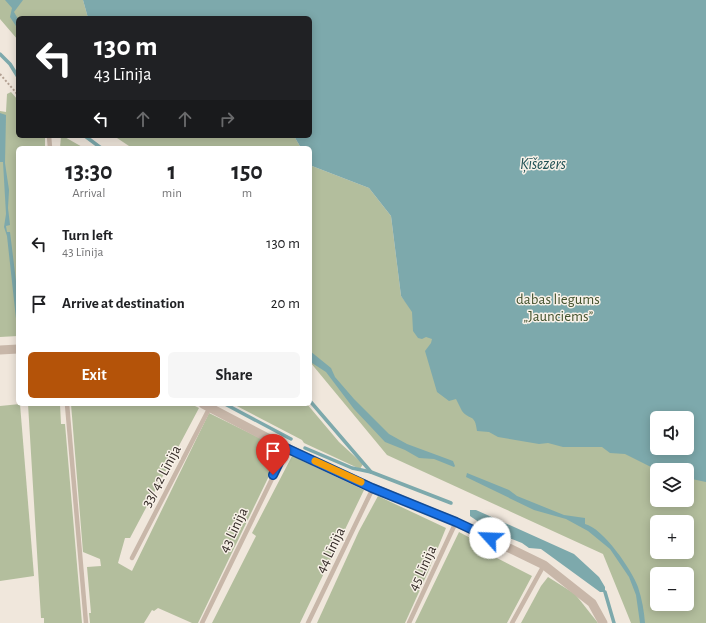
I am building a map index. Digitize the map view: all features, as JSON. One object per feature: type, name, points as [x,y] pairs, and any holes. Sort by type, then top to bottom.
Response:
[{"type":"street","points":[[0,350],[16,349]]},
{"type":"street","points":[[210,406],[286,448],[372,488],[456,522],[544,565],[592,603],[603,623]]},
{"type":"lane","points":[[67,406],[86,623]]},
{"type":"lane","name":"33/ 42 Līnija","points":[[132,558],[208,406]]},
{"type":"lane","name":"43 Līnija","points":[[202,623],[286,448]]},
{"type":"lane","name":"44 Līnija","points":[[308,623],[372,488]]},
{"type":"lane","name":"45 Līnija","points":[[409,623],[456,522]]},
{"type":"lane","points":[[512,623],[544,565]]},
{"type":"path","points":[[0,74],[16,93]]},
{"type":"green space","points":[[0,0],[83,0],[87,16],[16,16],[16,38],[0,19]]},
{"type":"green space","name":"dabas liegums „Jaunciems”","points":[[706,0],[706,623],[631,623],[603,554],[387,455],[312,364],[312,166],[369,188],[391,216],[401,296],[409,306]]},
{"type":"green space","points":[[11,92],[16,98],[16,138],[45,138],[45,146],[16,146],[16,336],[0,337],[0,111],[6,112],[7,94]]},
{"type":"green space","points":[[61,138],[66,138],[80,146],[60,146]]},
{"type":"green space","points":[[117,138],[295,138],[300,146],[129,146]]},
{"type":"green space","points":[[16,404],[16,406],[20,406],[34,576],[0,581],[0,406]]},
{"type":"green space","points":[[28,406],[60,406],[61,424],[65,424],[82,623],[44,623],[44,618],[41,618]]},
{"type":"green space","points":[[71,406],[195,406],[199,408],[130,538],[125,538],[118,563],[132,571],[209,413],[282,449],[198,623],[192,623],[158,608],[154,611],[152,610],[144,623],[90,623],[89,613],[91,613],[87,567],[101,566],[100,559],[83,552]]},
{"type":"green space","points":[[237,406],[309,406],[339,442],[363,464],[360,469],[304,443],[302,440]]},
{"type":"green space","points":[[292,456],[364,490],[300,623],[212,623],[256,536],[252,533]]},
{"type":"green space","points":[[378,496],[446,528],[405,623],[317,623],[359,531]]},
{"type":"green space","points":[[459,532],[497,552],[495,557],[532,576],[507,623],[415,623]]},
{"type":"green space","points":[[548,577],[575,594],[598,623],[521,623],[541,586]]},
{"type":"water","points":[[5,0],[23,0],[14,12],[16,16],[16,26],[10,17],[12,8]]},
{"type":"water","name":"Ķīšezers","points":[[83,0],[706,0],[706,482],[694,479],[694,463],[650,463],[650,466],[625,454],[610,453],[602,447],[563,447],[548,443],[539,444],[498,437],[489,432],[477,431],[475,422],[462,411],[456,399],[449,401],[437,392],[425,351],[432,339],[426,337],[422,339],[418,338],[413,331],[412,312],[401,296],[391,216],[369,188],[312,166],[312,146],[300,146],[295,138],[312,138],[312,16],[87,16]]},
{"type":"water","points":[[0,113],[6,115],[5,163],[9,190],[8,208],[10,225],[6,226],[7,232],[10,232],[16,281],[16,319],[7,236],[4,227],[6,214],[3,162],[0,162]]},
{"type":"water","points":[[312,353],[331,368],[335,377],[354,399],[389,434],[407,444],[453,461],[455,466],[454,467],[434,459],[419,458],[405,450],[385,442],[354,409],[326,372],[312,363]]},
{"type":"water","points":[[467,473],[509,490],[517,496],[564,515],[585,518],[585,524],[592,527],[608,541],[630,571],[638,587],[643,605],[645,623],[640,623],[636,595],[629,577],[610,549],[588,531],[566,519],[534,510],[466,477]]},
{"type":"water","points":[[470,510],[476,510],[574,554],[599,577],[605,587],[605,592],[600,592],[541,549],[529,548],[522,543],[492,531],[470,516]]},
{"type":"waterway","points":[[0,54],[10,64],[16,74]]},
{"type":"waterway","points":[[88,138],[98,146]]},
{"type":"waterway","points":[[312,403],[371,472],[451,503]]},
{"type":"waterway","points":[[229,406],[291,439]]},
{"type":"waterway","points":[[305,448],[352,468],[371,472]]},
{"type":"waterway","points":[[605,592],[614,623]]},
{"type":"slow traffic","points":[[315,461],[361,482]]},
{"type":"route","points":[[273,475],[286,448],[372,488],[456,522],[490,538]]}]
